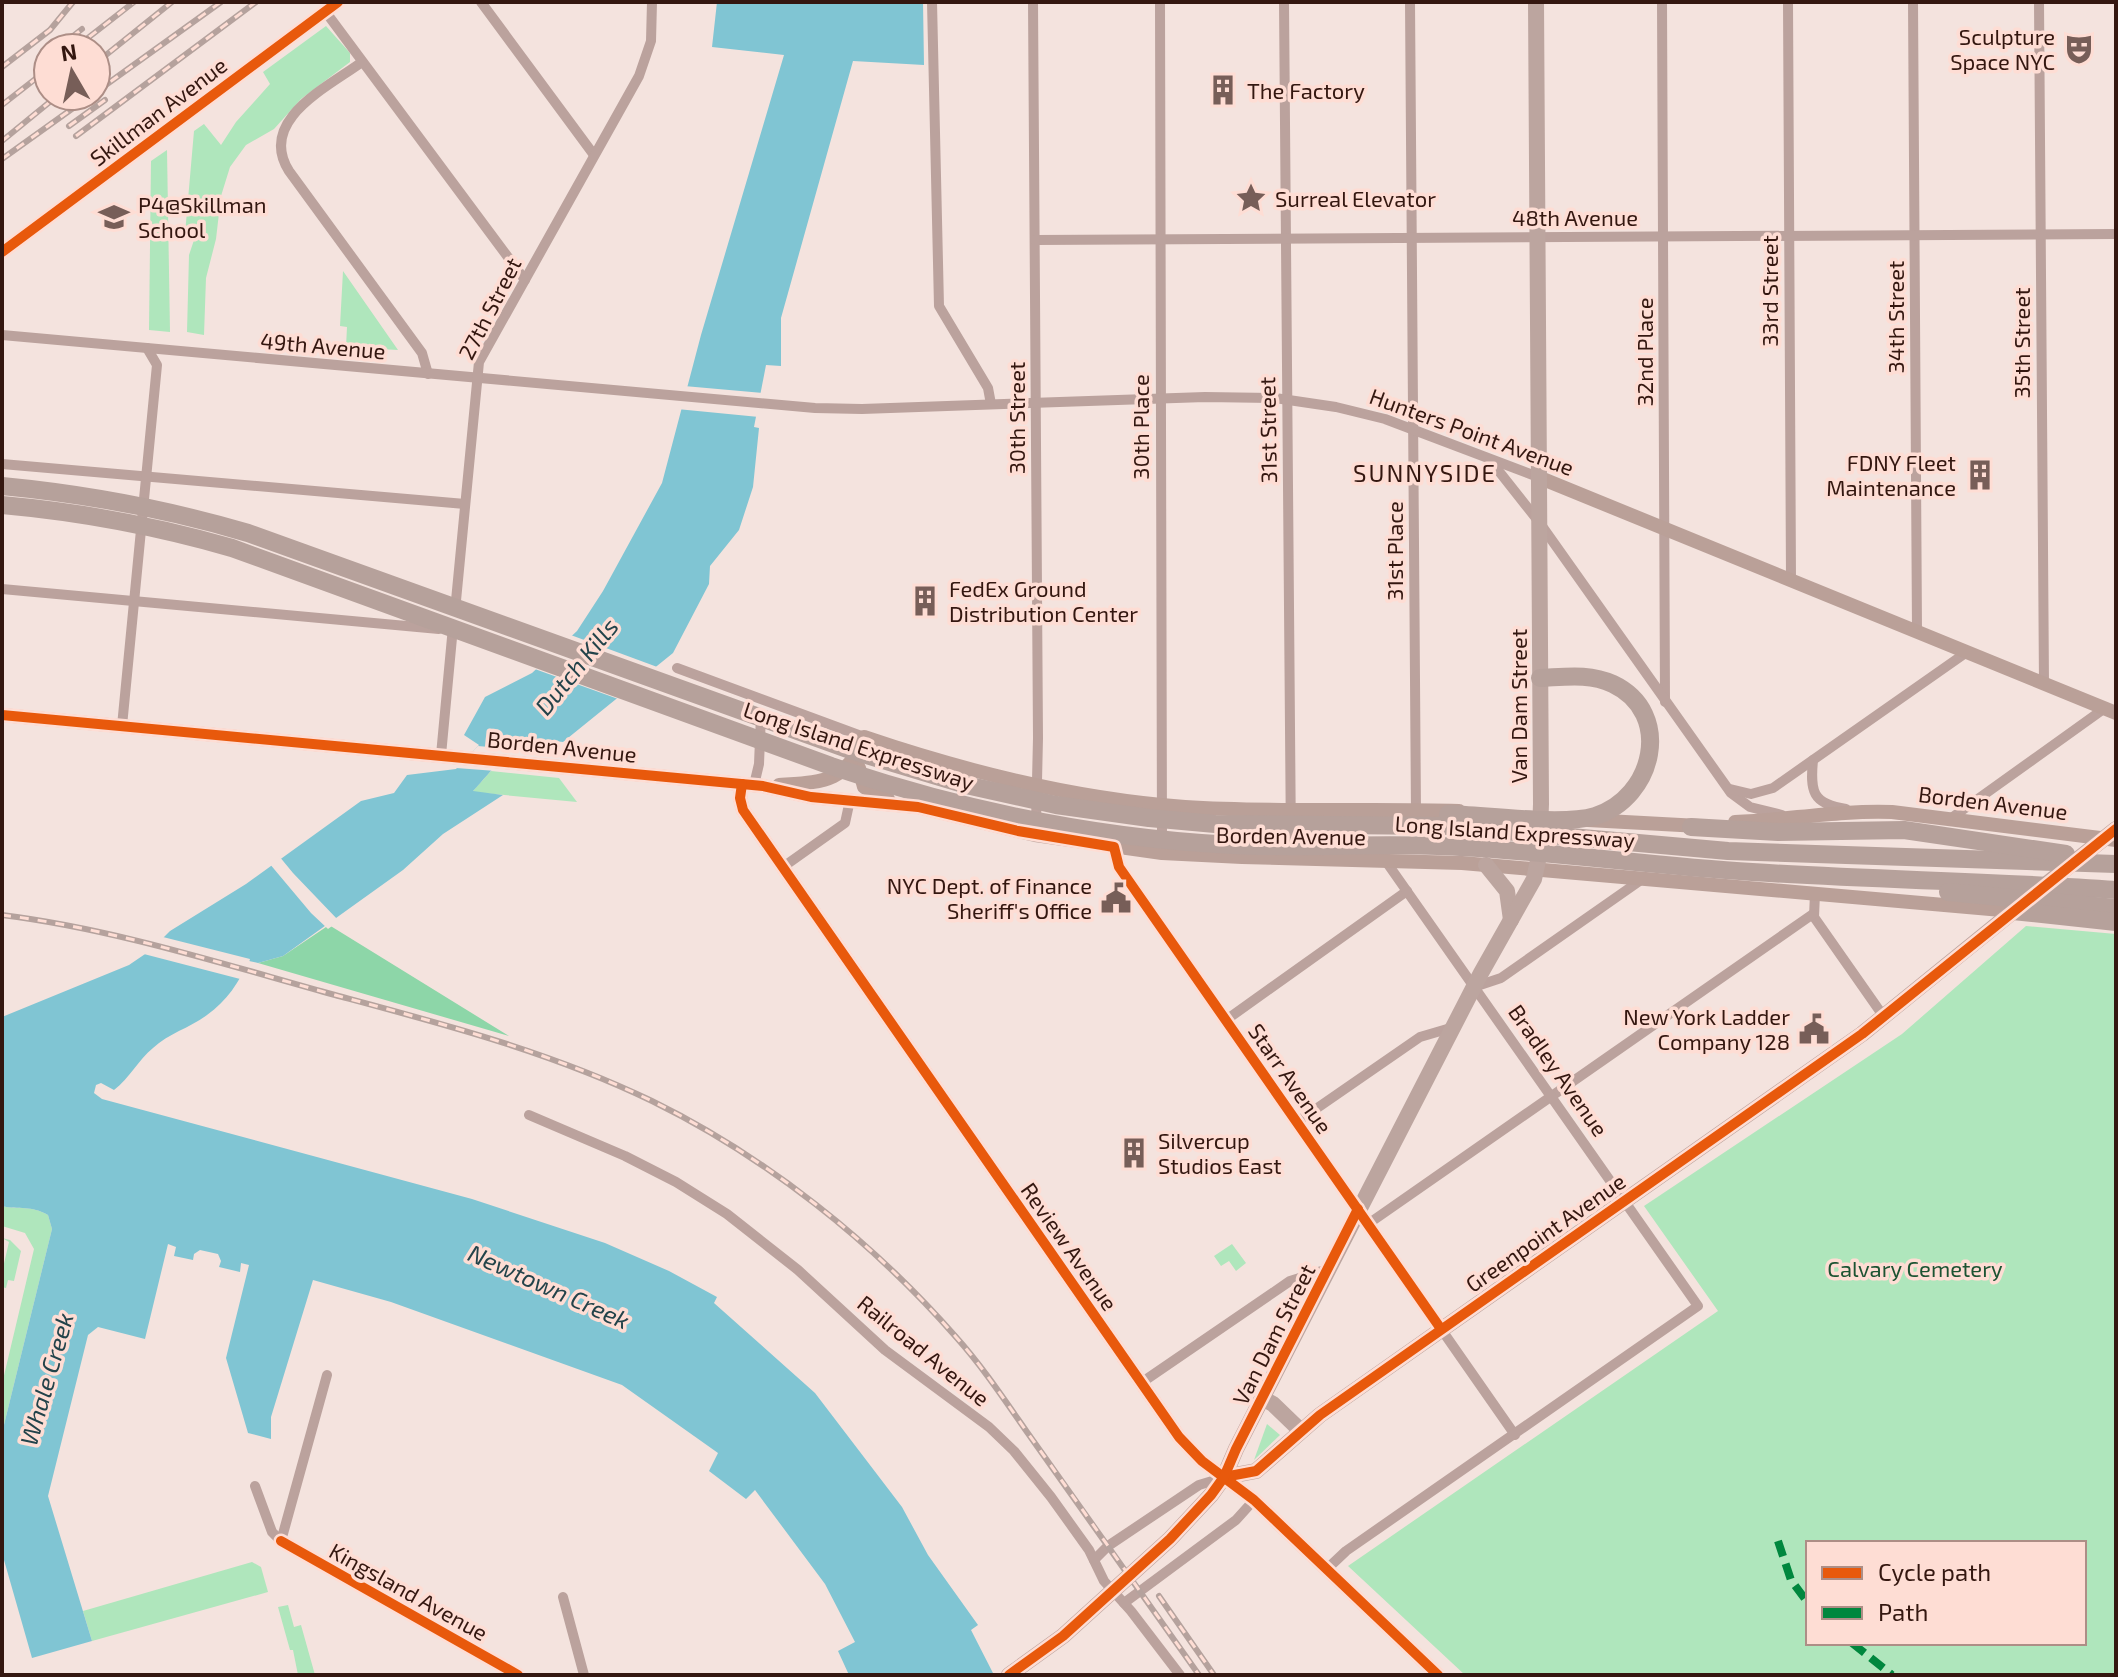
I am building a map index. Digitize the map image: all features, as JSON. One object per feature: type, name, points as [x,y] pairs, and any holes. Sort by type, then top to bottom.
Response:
[{"type":"highway","name":"Long Island Expressway","points":[[2,486],[114,500],[178,513],[248,533],[853,751],[966,785],[1056,805],[1149,818],[1228,824],[1458,826],[1704,849],[2116,863]]},
{"type":"highway","name":"Long Island Expressway","points":[[2,505],[135,524],[232,548],[831,766],[925,796],[1019,819],[1097,832],[1205,844],[1457,846],[1701,868],[2116,890]]},
{"type":"highway","points":[[1329,826],[1440,813],[1581,819],[1602,813],[1628,798],[1643,777],[1649,754],[1646,723],[1636,702],[1619,688],[1596,678],[1540,678]]},
{"type":"highway","points":[[1691,827],[1778,832],[1904,830],[2004,843],[2116,863]]},
{"type":"highway","points":[[1866,878],[1956,894],[2116,908]]},
{"type":"highway","points":[[2018,907],[2116,922]]},
{"type":"main road","name":"Van Dam Street","points":[[1224,1477],[1358,1209],[1537,870],[1541,816],[1536,2]]},
{"type":"main road","name":"Hunters Point Avenue","points":[[1538,477],[2110,710]]},
{"type":"main road","name":"Borden Avenue","points":[[2,715],[753,785],[811,797],[901,804],[1035,835],[1162,853],[1486,865],[1641,880],[2018,907]]},
{"type":"main road","name":"Borden Avenue","points":[[753,785],[826,781],[848,767],[864,737],[961,767],[1038,785],[1163,804],[1290,810],[1416,810],[1691,827],[1864,811],[2108,838]]},
{"type":"main road","points":[[850,800],[857,755]]},
{"type":"main road","points":[[857,755],[864,787],[901,804]]},
{"type":"main road","name":"Review Avenue","points":[[753,785],[742,807],[1179,1437],[1202,1461],[1254,1500],[1438,1675]]},
{"type":"main road","name":"Greenpoint Avenue","points":[[1224,1477],[1256,1471],[1301,1431],[1441,1329],[1884,1017],[2108,838]]},
{"type":"main road","points":[[1486,865],[1507,891],[1512,921]]},
{"type":"main road","points":[[1262,1398],[1273,1404],[1301,1431]]},
{"type":"main road","points":[[1009,1675],[1063,1636],[1170,1539],[1224,1477]]},
{"type":"street","name":"Skillman Avenue","points":[[2,252],[338,2]]},
{"type":"street","points":[[481,2],[594,155]]},
{"type":"street","name":"27th Street","points":[[441,755],[475,378],[479,362],[645,63],[652,34],[652,2]]},
{"type":"street","points":[[932,2],[939,306],[988,388],[991,404]]},
{"type":"street","name":"30th Street","points":[[1033,2],[1038,785],[1035,835]]},
{"type":"street","name":"30th Place","points":[[1160,2],[1162,853]]},
{"type":"street","name":"31st Street","points":[[1284,2],[1291,858]]},
{"type":"street","name":"31st Place","points":[[1410,2],[1416,861]]},
{"type":"street","name":"32nd Place","points":[[1662,2],[1665,702]]},
{"type":"street","name":"33rd Street","points":[[1788,2],[1791,580]]},
{"type":"street","name":"34th Street","points":[[1913,2],[1917,631]]},
{"type":"street","name":"35th Street","points":[[2039,2],[2044,684]]},
{"type":"street","points":[[325,11],[525,280]]},
{"type":"street","points":[[362,62],[292,116],[281,134],[280,149],[289,171],[422,353],[428,374]]},
{"type":"street","name":"48th Avenue","points":[[1035,240],[2116,234]]},
{"type":"street","name":"49th Avenue","points":[[2,335],[770,405]]},
{"type":"street","points":[[122,726],[157,365],[147,348]]},
{"type":"street","name":"Hunters Point Avenue","points":[[770,405],[862,409],[1236,397],[1287,400],[1345,409],[1413,428],[1538,477]]},
{"type":"street","points":[[1489,459],[1539,522],[1665,702],[1739,801],[1757,810],[1828,816]]},
{"type":"street","points":[[2,464],[465,504]]},
{"type":"street","points":[[2,589],[453,631]]},
{"type":"street","points":[[1726,787],[1746,794],[1763,793],[1967,652]]},
{"type":"street","name":"Borden Avenue","points":[[677,668],[864,737]]},
{"type":"street","name":"Review Avenue","points":[[753,785],[759,764],[761,701]]},
{"type":"street","points":[[1950,819],[2110,710]]},
{"type":"street","name":"Borden Avenue","points":[[1813,760],[1812,783],[1820,800],[1833,807],[1864,811]]},
{"type":"street","points":[[783,867],[845,823],[850,800]]},
{"type":"street","name":"Starr Avenue","points":[[1114,847],[1119,867],[1515,1435]]},
{"type":"street","name":"Bradley Avenue","points":[[1385,860],[1698,1306],[1515,1435]]},
{"type":"street","points":[[1474,987],[1501,978],[1641,880]]},
{"type":"street","points":[[1226,1020],[1407,891]]},
{"type":"street","points":[[1815,893],[1813,914],[1884,1017]]},
{"type":"street","points":[[1368,1224],[1813,914]]},
{"type":"street","points":[[1297,1122],[1420,1037],[1454,1027]]},
{"type":"street","name":"Railroad Avenue","points":[[529,1115],[602,1145],[664,1176],[727,1214],[798,1270],[885,1350],[1001,1438],[1062,1511],[1089,1550],[1104,1581],[1180,1675]]},
{"type":"street","points":[[1141,1383],[1290,1281],[1328,1269]]},
{"type":"street","points":[[255,1486],[272,1532],[281,1541],[327,1375]]},
{"type":"street","points":[[1327,1569],[1346,1551],[1515,1435]]},
{"type":"street","name":"Greenpoint Avenue","points":[[1094,1560],[1108,1546],[1199,1485],[1224,1477]]},
{"type":"street","points":[[1124,1603],[1236,1520],[1254,1500]]},
{"type":"street","name":"Kingsland Avenue","points":[[281,1541],[518,1675]]},
{"type":"street","points":[[563,1597],[584,1675]]},
{"type":"green space","points":[[326,26],[350,53],[350,62],[301,99],[274,129],[246,145],[230,167],[221,196],[216,239],[206,278],[204,335],[187,332],[189,255],[195,237],[185,234],[194,131],[204,124],[221,145],[236,122],[270,84],[263,72]]},
{"type":"green space","points":[[167,150],[170,332],[149,330],[151,161]]},
{"type":"green space","points":[[343,271],[398,350],[346,347],[347,327],[340,326]]},
{"type":"green space","points":[[491,771],[559,778],[577,802],[472,792]]},
{"type":"green space","points":[[329,925],[509,1036],[258,963],[283,956]]},
{"type":"green space","name":"Calvary Cemetery","points":[[2026,926],[2116,934],[2116,1675],[1465,1675],[1348,1566],[1718,1311],[1644,1206],[1902,1034]]},
{"type":"green space","points":[[2,1206],[42,1212],[48,1215],[52,1229],[2,1433],[2,1384],[34,1249],[25,1233],[2,1226]]},
{"type":"green space","points":[[2,1238],[10,1240],[21,1251],[14,1281],[8,1280],[6,1288],[2,1287],[2,1272],[9,1242]]},
{"type":"green space","points":[[1232,1244],[1246,1263],[1236,1271],[1229,1261],[1221,1266],[1214,1256]]},
{"type":"green space","points":[[1267,1424],[1280,1435],[1254,1460]]},
{"type":"green space","points":[[252,1562],[261,1567],[268,1592],[92,1641],[83,1611]]},
{"type":"green space","points":[[288,1605],[294,1627],[301,1625],[315,1675],[298,1675],[278,1607]]},
{"type":"water","points":[[717,2],[923,2],[924,65],[853,61],[781,318],[781,366],[766,365],[754,427],[759,428],[753,487],[739,530],[710,566],[709,584],[673,653],[563,742],[532,743],[510,752],[473,791],[503,795],[443,834],[403,870],[283,956],[258,963],[249,961],[232,991],[214,1010],[159,1043],[114,1090],[101,1083],[96,1085],[94,1093],[102,1099],[472,1199],[605,1243],[669,1271],[717,1297],[714,1303],[815,1393],[902,1507],[928,1555],[978,1625],[971,1630],[994,1675],[849,1675],[838,1651],[855,1642],[825,1584],[755,1490],[746,1499],[709,1471],[718,1453],[622,1385],[391,1302],[313,1280],[271,1417],[271,1439],[248,1433],[226,1358],[249,1265],[241,1263],[240,1272],[219,1267],[221,1261],[218,1254],[200,1250],[194,1254],[193,1260],[174,1256],[176,1247],[168,1244],[145,1339],[98,1327],[88,1335],[48,1496],[92,1641],[32,1658],[2,1553],[2,1433],[52,1229],[48,1215],[42,1212],[2,1206],[2,1017],[129,965],[151,950],[170,931],[246,884],[361,801],[394,793],[407,775],[456,769],[479,745],[464,735],[485,697],[532,673],[577,631],[603,591],[662,483],[701,335],[784,55],[712,47]]},
{"type":"pier","points":[[684,386],[763,393],[759,417],[677,409]]},
{"type":"pier","points":[[568,634],[660,668],[621,700],[532,668]]},
{"type":"pier","points":[[478,746],[521,750],[516,751],[496,771],[456,768]]},
{"type":"pier","points":[[279,856],[339,921],[328,929],[311,913],[269,863]]},
{"type":"pier","points":[[159,936],[250,959],[244,980],[140,953],[151,949]]},
{"type":"railway","points":[[2,67],[50,30],[73,2]]},
{"type":"railway","points":[[96,32],[134,2]]},
{"type":"railway","points":[[112,50],[172,2]]},
{"type":"railway","points":[[112,80],[221,2]]},
{"type":"railway","points":[[76,136],[256,2]]},
{"type":"railway","points":[[78,32],[82,29]]},
{"type":"railway","points":[[2,105],[32,82]]},
{"type":"railway","points":[[2,141],[37,112]]},
{"type":"railway","points":[[2,159],[68,112]]},
{"type":"railway","points":[[69,126],[88,112]]},
{"type":"railway","points":[[2,915],[86,929],[170,949],[496,1040],[575,1068],[652,1101],[736,1148],[853,1235],[956,1337],[993,1383],[1199,1675]]},
{"type":"railway","points":[[1159,1596],[1214,1675]]},
{"type":"marked path","points":[[1778,1541],[1791,1580],[1806,1600]]},
{"type":"marked path","points":[[1854,1645],[1892,1675]]},
{"type":"cycle path","points":[[2,252],[338,2]]},
{"type":"cycle path","points":[[2,715],[763,786],[811,797],[918,807],[1018,831],[1114,847],[1119,867],[1441,1329]]},
{"type":"cycle path","points":[[742,784],[740,798],[743,810],[1179,1437],[1202,1461],[1254,1500],[1438,1675]]},
{"type":"cycle path","points":[[1224,1477],[1256,1471],[1320,1415],[1862,1034],[2116,829]]},
{"type":"cycle path","points":[[1009,1675],[1063,1636],[1170,1539],[1211,1495],[1224,1477],[1358,1209]]},
{"type":"cycle path","points":[[281,1541],[518,1675]]},
{"type":"place","name":"Sculpture Space NYC","points":[[2079,49]]},
{"type":"place","name":"The Factory","points":[[1223,90]]},
{"type":"place","name":"Surreal Elevator","points":[[1251,198]]},
{"type":"place","name":"P4@Skillman School","points":[[114,217]]},
{"type":"place","name":"FDNY Fleet Maintenance","points":[[1980,475]]},
{"type":"place","name":"FedEx Ground Distribution Center","points":[[925,601]]},
{"type":"place","name":"NYC Dept. of Finance Sheriff's Office","points":[[1116,898]]},
{"type":"place","name":"New York Ladder Company 128","points":[[1814,1029]]},
{"type":"place","name":"Silvercup Studios East","points":[[1134,1153]]},
{"type":"district","name":"SUNNYSIDE","points":[[1425,472]]},
{"type":"water label","name":"Dutch Kills","points":[[576,666]]},
{"type":"water label","name":"Newtown Creek","points":[[549,1286]]},
{"type":"water label","name":"Whale Creek","points":[[46,1379]]}]
